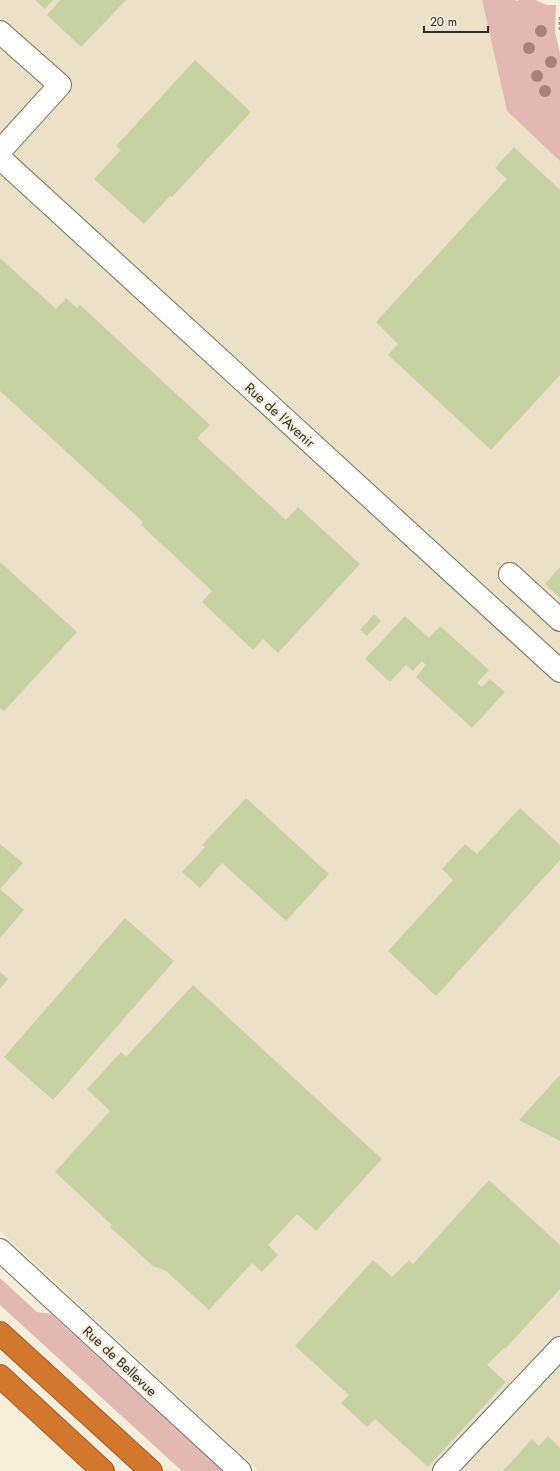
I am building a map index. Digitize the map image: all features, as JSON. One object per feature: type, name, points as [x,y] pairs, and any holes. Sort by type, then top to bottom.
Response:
[{"type":"highway","points":[[0,1333],[151,1471]]},
{"type":"highway","points":[[0,1376],[103,1471]]},
{"type":"street","points":[[0,32],[60,85],[0,151]]},
{"type":"street","name":"Rue de l'Avenir","points":[[0,158],[560,671]]},
{"type":"street","points":[[510,574],[560,620]]},
{"type":"street","name":"Rue de Bellevue","points":[[0,1250],[240,1471]]},
{"type":"street","points":[[444,1471],[560,1348]]},
{"type":"path","points":[[560,17],[560,32]]},
{"type":"shaded area","points":[[0,0],[482,0],[507,111],[560,161],[560,1471],[259,1471],[0,1231]]},
{"type":"shaded area","points":[[482,0],[535,0],[547,5],[556,5],[555,32],[560,53],[560,161],[507,111]]},
{"type":"shaded area","points":[[0,1278],[37,1312],[51,1314],[223,1471],[182,1471],[0,1305]]},
{"type":"building","points":[[35,0],[53,0],[45,9]]},
{"type":"building","points":[[60,0],[126,0],[81,47],[47,15]]},
{"type":"building","points":[[195,60],[251,112],[172,197],[170,196],[144,224],[94,179],[121,150],[116,146]]},
{"type":"building","points":[[514,147],[560,190],[560,375],[491,450],[388,355],[398,344],[376,322],[507,179],[495,168]]},
{"type":"building","points":[[0,258],[56,309],[66,298],[77,308],[80,305],[210,425],[197,438],[286,520],[298,507],[360,564],[278,653],[263,639],[253,650],[202,602],[212,591],[141,525],[143,522],[0,391]]},
{"type":"building","points":[[0,562],[77,632],[4,711],[0,708]]},
{"type":"building","points":[[560,567],[560,598],[545,584]]},
{"type":"building","points":[[374,614],[381,621],[367,636],[360,630]]},
{"type":"building","points":[[405,616],[429,638],[440,626],[489,670],[477,683],[482,687],[490,679],[505,692],[472,728],[416,677],[426,665],[422,661],[413,671],[406,665],[390,682],[365,659]]},
{"type":"building","points":[[246,798],[329,874],[286,921],[222,863],[200,888],[182,872],[205,847],[202,845]]},
{"type":"building","points":[[520,808],[560,845],[560,860],[436,996],[388,951],[453,880],[442,869],[465,844],[477,854]]},
{"type":"building","points":[[0,844],[23,863],[0,889]]},
{"type":"building","points":[[0,889],[24,910],[0,938]]},
{"type":"building","points":[[125,918],[174,961],[53,1100],[4,1057]]},
{"type":"building","points":[[0,972],[8,979],[0,989]]},
{"type":"building","points":[[193,985],[382,1159],[316,1231],[297,1214],[268,1245],[278,1255],[262,1272],[252,1263],[209,1310],[166,1271],[153,1266],[110,1227],[112,1225],[55,1172],[110,1111],[87,1089],[121,1052],[126,1057]]},
{"type":"building","points":[[560,1075],[560,1141],[519,1120]]},
{"type":"building","points":[[489,1180],[560,1245],[560,1289],[505,1349],[504,1348],[487,1365],[506,1382],[428,1467],[375,1419],[367,1427],[341,1403],[349,1395],[295,1346],[373,1260],[392,1277],[409,1260],[413,1264]]},
{"type":"building","points":[[548,1436],[560,1448],[560,1471],[503,1471],[532,1439],[539,1446]]}]
